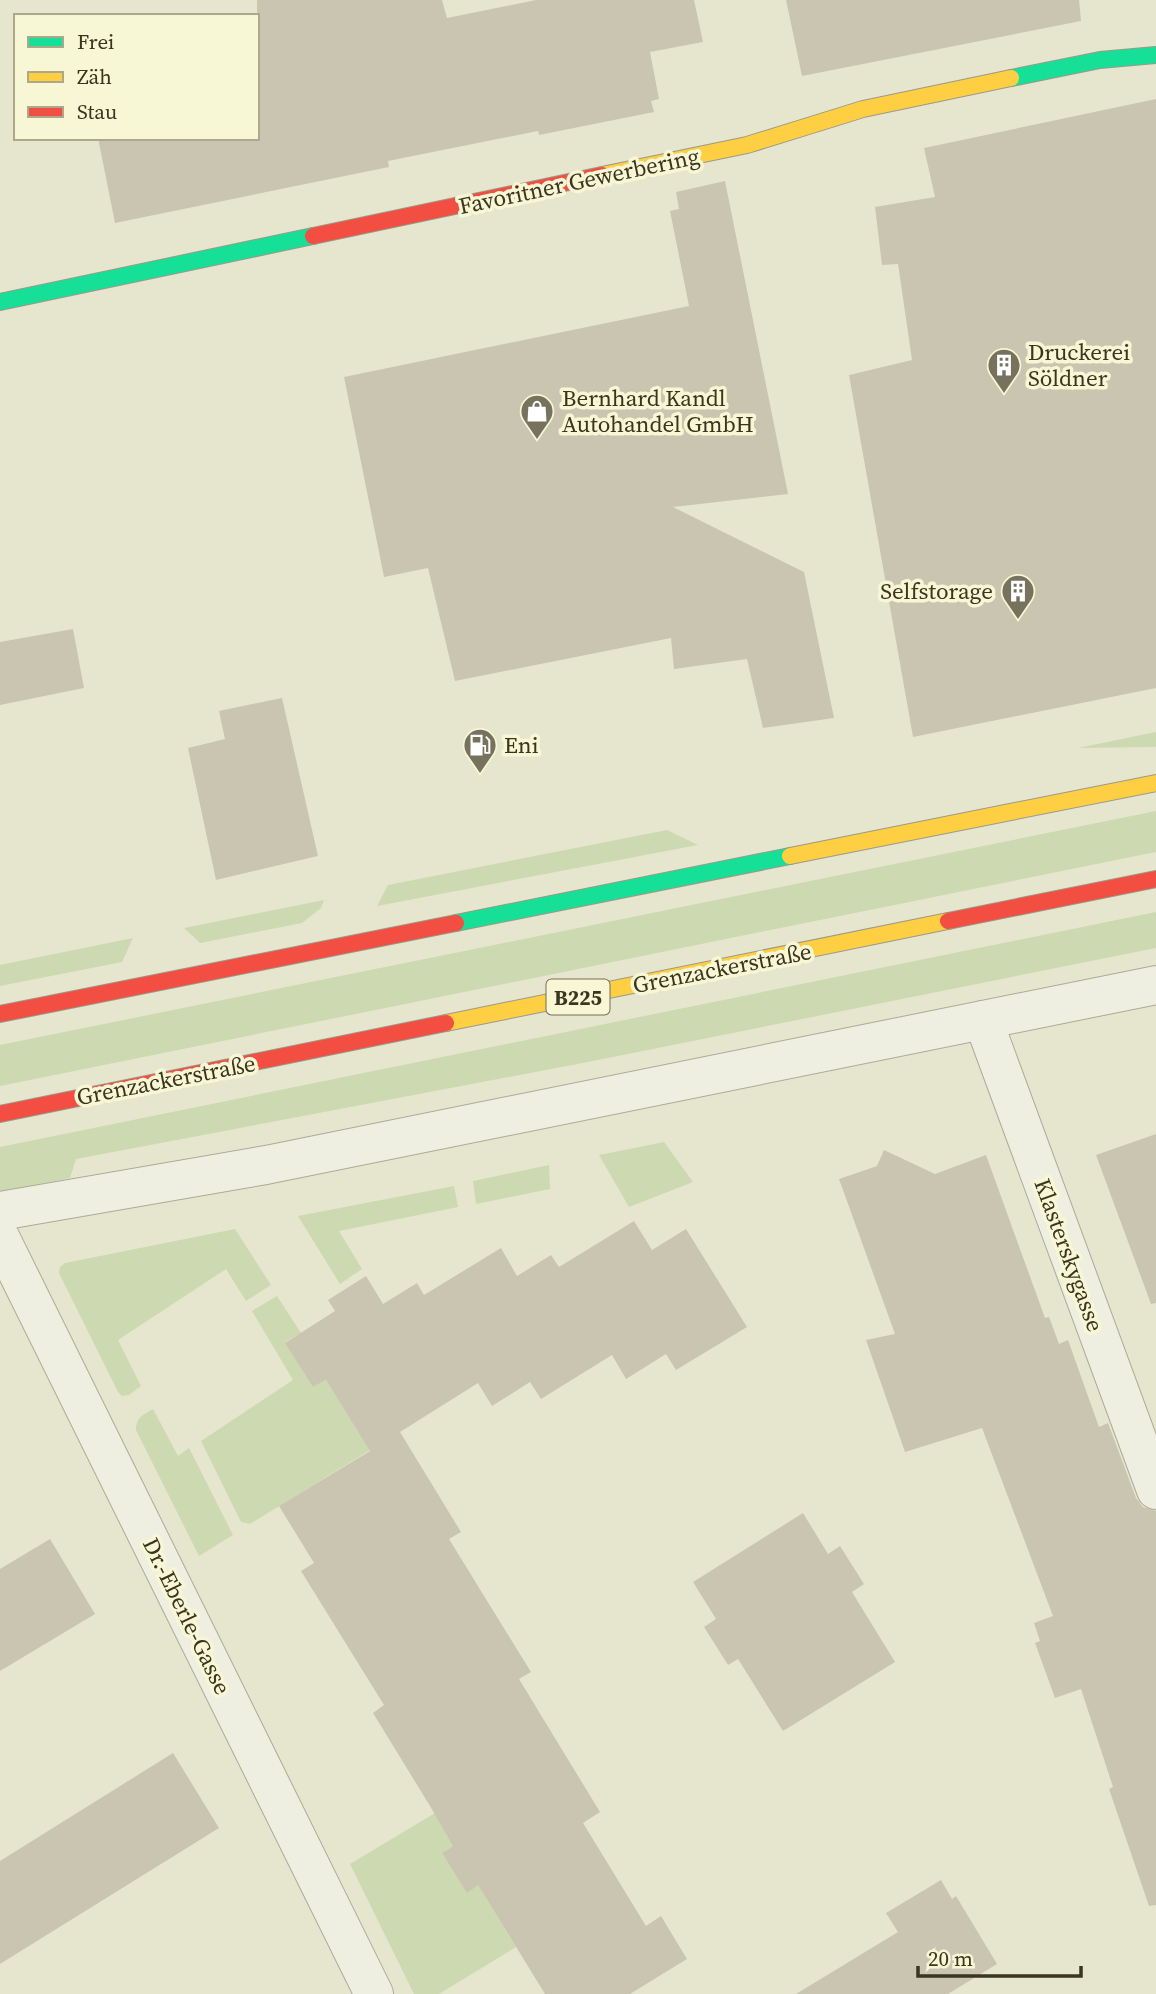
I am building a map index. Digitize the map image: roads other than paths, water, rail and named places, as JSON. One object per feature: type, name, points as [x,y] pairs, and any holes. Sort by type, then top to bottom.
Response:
[{"type":"main road","name":"Favoritner Gewerbering","points":[[0,302],[747,145],[863,109],[1100,60],[1156,55]]},
{"type":"main road","points":[[0,1014],[1156,783]]},
{"type":"main road","name":"Grenzackerstraße","points":[[0,1114],[1156,879]]},
{"type":"street","points":[[0,1211],[266,1165],[1156,985]]},
{"type":"street","name":"Klasterskygasse","points":[[983,1020],[1156,1490]]},
{"type":"street","name":"Dr.-Eberle-Gasse","points":[[0,1237],[374,1994]]},
{"type":"place","name":"Druckerei Söldner","points":[[1004,395]]},
{"type":"place","name":"Bernhard Kandl Autohandel GmbH","points":[[537,441]]},
{"type":"place","name":"Selfstorage","points":[[1018,621]]},
{"type":"place","name":"Eni","points":[[480,775]]}]
